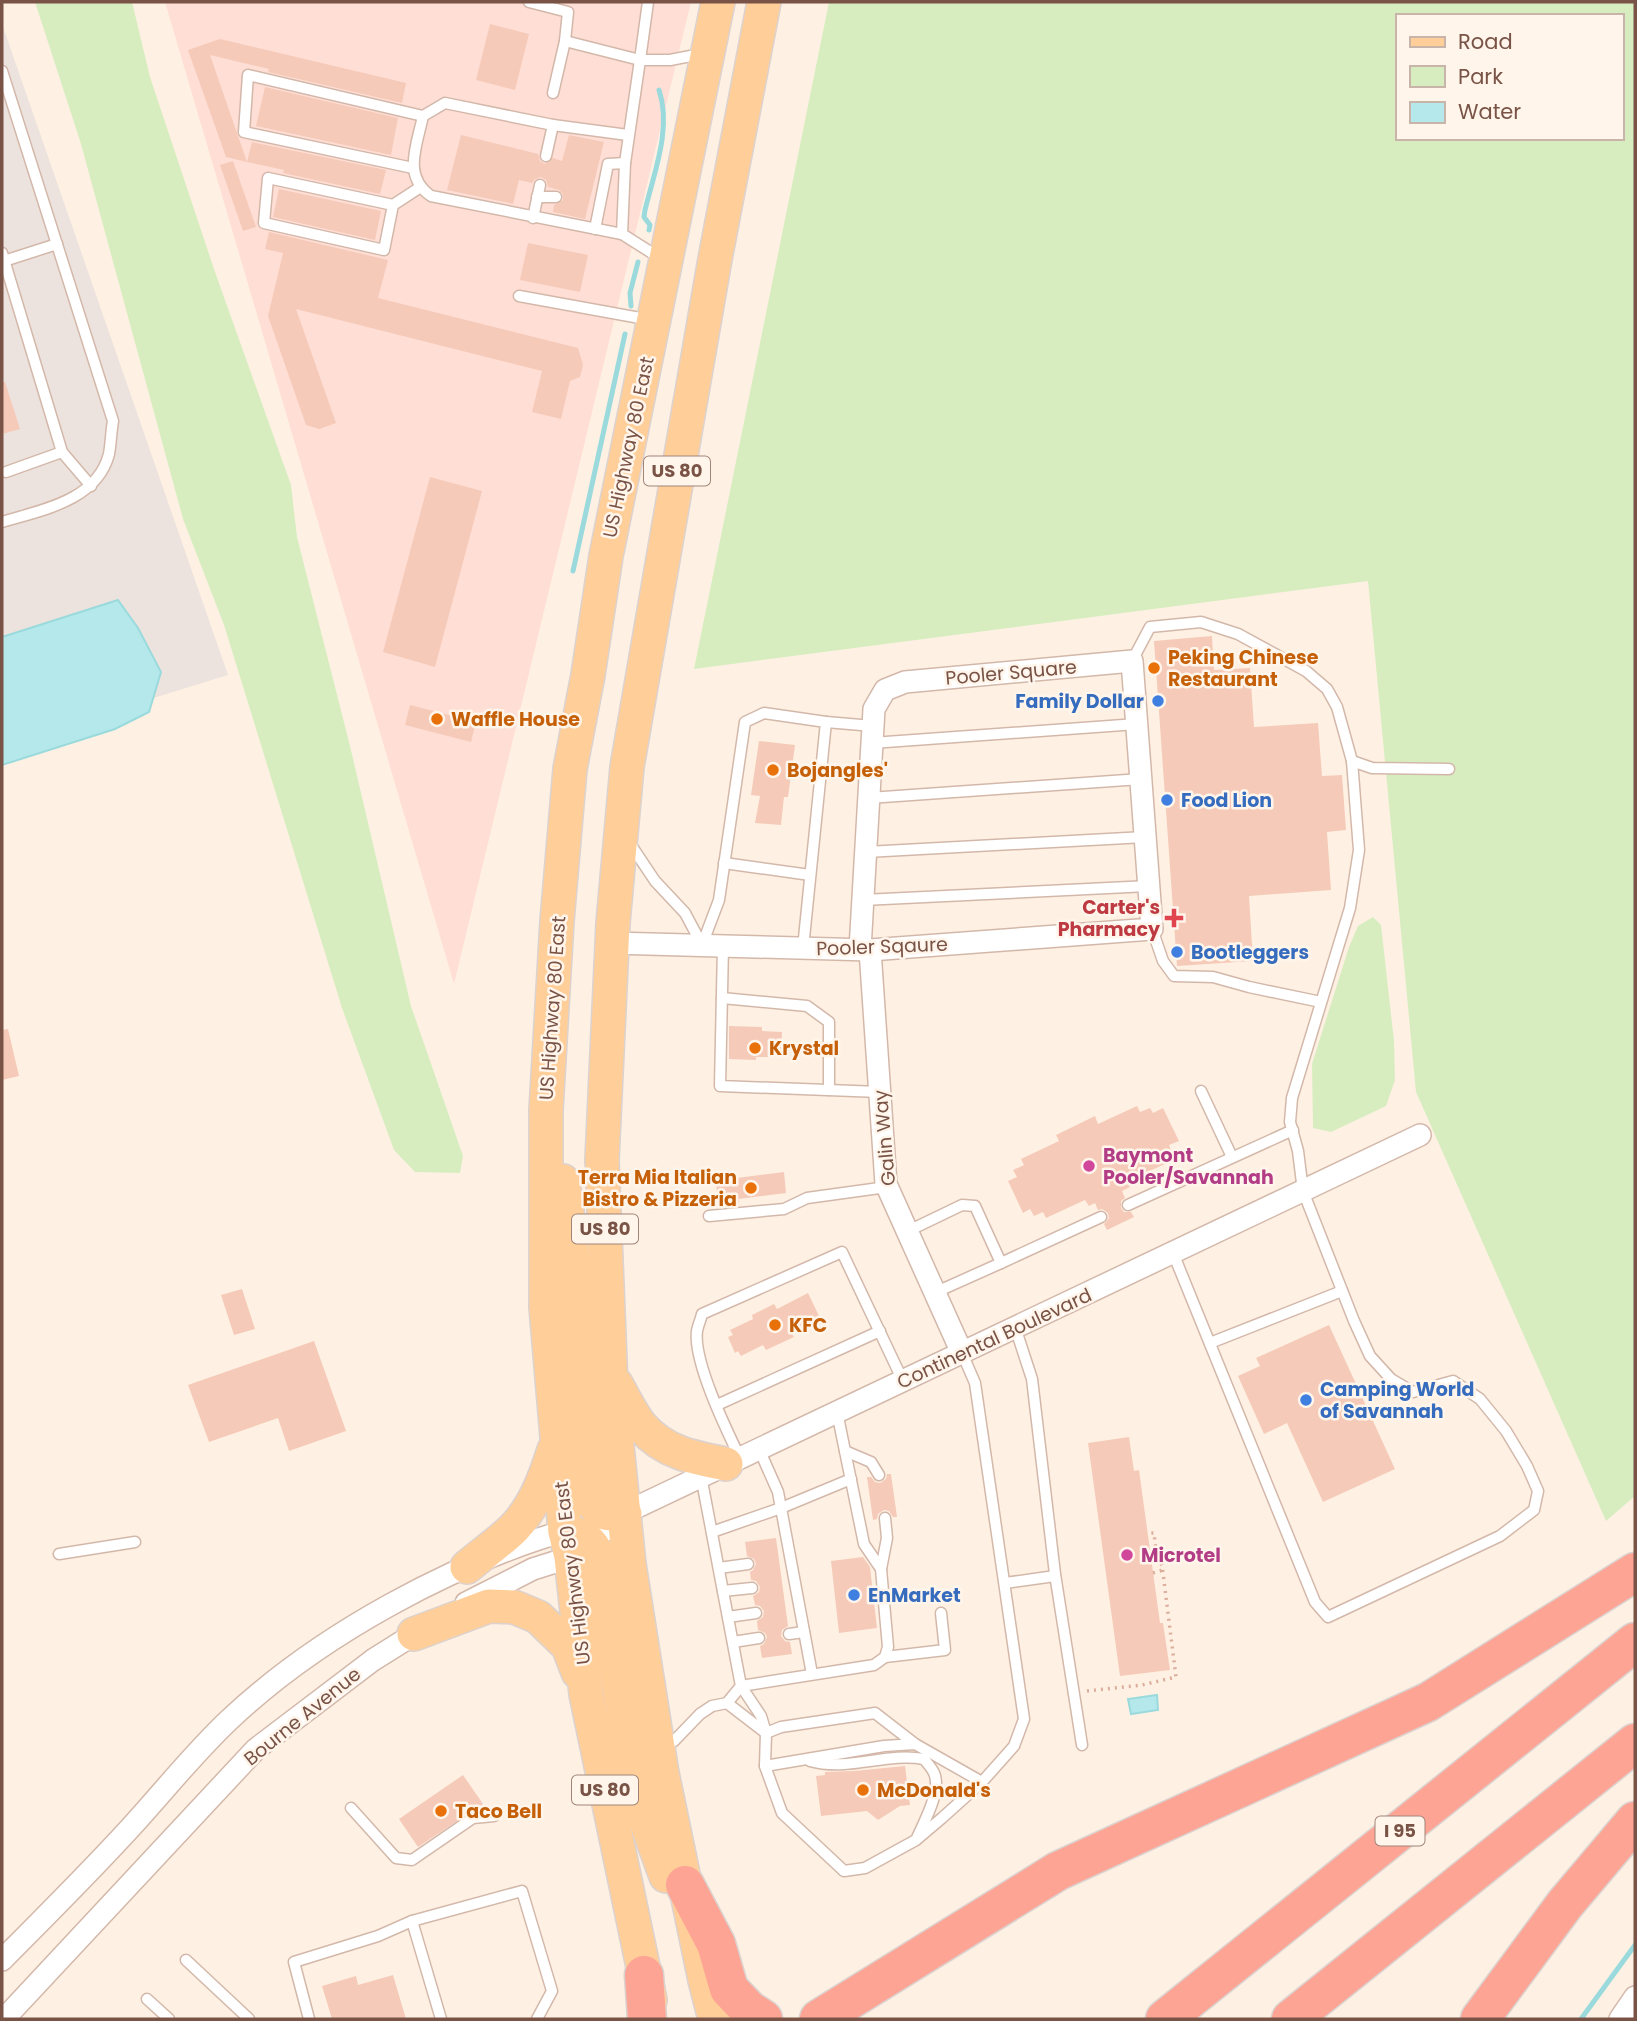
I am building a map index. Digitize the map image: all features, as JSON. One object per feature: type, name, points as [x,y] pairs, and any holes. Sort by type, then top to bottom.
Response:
[{"type":"highway","points":[[818,2017],[1059,1871],[1428,1702],[1635,1572]]},
{"type":"highway","name":"I 95","points":[[1165,2019],[1635,1642]]},
{"type":"highway","points":[[1291,2019],[1635,1743]]},
{"type":"highway","points":[[1479,2019],[1564,1903],[1635,1821]]},
{"type":"highway","points":[[685,1885],[716,1944],[729,1989],[748,2010],[763,2019]]},
{"type":"highway","points":[[644,1975],[647,2019]]},
{"type":"main road","name":"US Highway 80 East","points":[[654,2019],[586,1694],[576,1543],[557,1441],[546,1307],[546,1110],[557,921],[570,769],[606,556],[718,2]]},
{"type":"main road","name":"US 80","points":[[715,2019],[658,1748],[629,1564],[611,1376],[602,1160],[612,943],[627,767],[715,259],[764,2]]},
{"type":"main road","points":[[548,1065],[574,1264],[590,1499],[596,1509],[605,1514],[625,1514]]},
{"type":"main road","points":[[611,1376],[641,1426],[662,1445],[687,1457],[722,1466]]},
{"type":"main road","points":[[467,1567],[514,1528],[524,1514],[544,1481],[557,1441]]},
{"type":"main road","points":[[576,1543],[596,1551],[638,1800],[705,1980]]},
{"type":"main road","points":[[414,1634],[489,1606],[514,1607],[538,1617],[568,1646],[586,1694]]},
{"type":"street","points":[[1132,661],[1152,929]]},
{"type":"street","name":"Pooler Square","points":[[865,949],[863,900],[874,709],[885,690],[905,682],[1132,661]]},
{"type":"street","name":"Pooler Sqaure","points":[[612,943],[865,949],[1152,929]]},
{"type":"street","name":"Galin Way","points":[[865,949],[887,1187],[962,1353]]},
{"type":"street","name":"Continental Boulevard","points":[[576,1543],[625,1514],[759,1448],[1420,1135]]},
{"type":"street","name":"Bourne Avenue","points":[[2,1960],[96,1866],[229,1720],[304,1659],[368,1617],[467,1567],[576,1543]]},
{"type":"street","name":"Bourne Avenue","points":[[4,2019],[256,1749],[373,1660],[462,1605],[533,1569],[576,1543]]},
{"type":"street","points":[[1620,2019],[1635,1997]]},
{"type":"lane","points":[[529,2],[568,12],[565,41],[552,93]]},
{"type":"lane","points":[[622,234],[628,135],[648,2]]},
{"type":"lane","points":[[565,41],[640,60],[670,60],[707,53]]},
{"type":"lane","points":[[2,71],[113,421],[108,456],[91,485],[60,504],[2,522]]},
{"type":"lane","points":[[413,168],[244,132],[248,75],[423,116],[445,103],[553,125],[628,135]]},
{"type":"lane","points":[[423,116],[413,168],[419,188],[431,196],[622,234],[666,262]]},
{"type":"lane","points":[[546,156],[553,125]]},
{"type":"lane","points":[[595,229],[596,195],[603,165],[625,163]]},
{"type":"lane","points":[[393,205],[384,250],[264,223],[268,178],[393,205],[419,188]]},
{"type":"lane","points":[[533,218],[540,186]]},
{"type":"lane","points":[[537,197],[556,197]]},
{"type":"lane","points":[[57,244],[3,257],[62,452],[91,485]]},
{"type":"lane","points":[[519,296],[654,321]]},
{"type":"lane","points":[[6,472],[62,452]]},
{"type":"lane","points":[[1132,661],[1150,627],[1201,622],[1238,634],[1307,671],[1327,689],[1337,707],[1352,761],[1359,850],[1350,908],[1292,1098],[1290,1122],[1298,1151],[1303,1191],[1370,1356],[1391,1379],[1413,1392],[1454,1381],[1480,1399],[1506,1431],[1527,1466],[1538,1491],[1534,1510],[1500,1536],[1328,1617],[1315,1602],[1173,1253]]},
{"type":"lane","points":[[702,945],[719,900],[744,722],[764,713],[826,722],[873,734],[1137,724]]},
{"type":"lane","points":[[803,948],[826,722]]},
{"type":"lane","points":[[1352,761],[1372,768],[1449,769]]},
{"type":"lane","points":[[869,798],[1141,779]]},
{"type":"lane","points":[[621,830],[655,881],[685,913],[702,945]]},
{"type":"lane","points":[[866,852],[1145,837]]},
{"type":"lane","points":[[724,863],[810,874]]},
{"type":"lane","points":[[863,900],[1149,886]]},
{"type":"lane","points":[[1152,929],[1163,961],[1174,976],[1213,977],[1321,1002]]},
{"type":"lane","points":[[723,946],[720,1086],[880,1093]]},
{"type":"lane","points":[[722,998],[807,1006],[829,1022],[829,1090]]},
{"type":"lane","points":[[1201,1091],[1232,1157]]},
{"type":"lane","points":[[1128,1205],[1293,1130]]},
{"type":"lane","points":[[709,1216],[784,1209],[807,1198],[887,1187]]},
{"type":"lane","points":[[906,1232],[962,1205],[975,1206],[1001,1263]]},
{"type":"lane","points":[[934,1293],[1101,1217]]},
{"type":"lane","points":[[903,1381],[842,1252],[702,1314],[697,1332],[699,1357],[717,1405],[722,1466],[712,1532],[741,1686],[761,1716],[766,1733],[765,1766],[782,1813],[844,1871],[864,1868],[916,1840],[982,1782],[1014,1746],[1024,1720],[975,1383],[962,1353]]},
{"type":"lane","points":[[1210,1343],[1342,1291]]},
{"type":"lane","points":[[1015,1327],[1032,1379],[1055,1576],[1082,1745]]},
{"type":"lane","points":[[717,1405],[880,1331]]},
{"type":"lane","points":[[837,1412],[864,1544],[881,1569]]},
{"type":"lane","points":[[759,1448],[778,1492],[812,1674]]},
{"type":"lane","points":[[845,1451],[871,1462],[879,1475]]},
{"type":"lane","points":[[712,1532],[781,1508],[851,1479]]},
{"type":"lane","points":[[884,1518],[887,1538],[881,1569],[888,1647],[885,1657]]},
{"type":"lane","points":[[59,1554],[135,1542]]},
{"type":"lane","points":[[778,1560],[791,1558]]},
{"type":"lane","points":[[719,1568],[748,1564]]},
{"type":"lane","points":[[1005,1583],[1055,1576]]},
{"type":"lane","points":[[782,1583],[795,1582]]},
{"type":"lane","points":[[723,1591],[752,1588]]},
{"type":"lane","points":[[786,1609],[800,1607]]},
{"type":"lane","points":[[728,1617],[756,1613]]},
{"type":"lane","points":[[658,1748],[674,1741],[700,1714],[712,1706],[727,1703],[741,1686],[874,1665],[885,1657],[945,1650],[941,1613]]},
{"type":"lane","points":[[789,1634],[804,1632]]},
{"type":"lane","points":[[733,1642],[759,1638]]},
{"type":"lane","points":[[727,1703],[766,1733]]},
{"type":"lane","points":[[766,1733],[781,1727],[875,1713],[915,1744],[982,1782]]},
{"type":"lane","points":[[765,1766],[884,1746],[915,1744]]},
{"type":"lane","points":[[804,1759],[829,1766],[910,1756],[924,1759],[934,1773],[936,1784],[931,1808],[916,1840]]},
{"type":"lane","points":[[351,1808],[396,1858],[412,1860],[473,1818],[494,1816]]},
{"type":"lane","points":[[310,2019],[294,1962],[378,1936],[412,1921],[522,1891],[552,1991],[537,2019]]},
{"type":"lane","points":[[412,1921],[441,2019]]},
{"type":"lane","points":[[186,1961],[249,2019]]},
{"type":"lane","points":[[148,1999],[169,2019]]},
{"type":"path","points":[[1074,1692],[1142,1685],[1176,1677],[1163,1570],[1157,1560],[1154,1533],[1148,1533]]},
{"type":"path","points":[[1149,1545],[1155,1545]]},
{"type":"path","points":[[1153,1573],[1163,1570]]},
{"type":"shaded area","points":[[165,2],[691,2],[454,984]]},
{"type":"shaded area","points":[[2,24],[228,675],[2,745]]},
{"type":"green space","points":[[35,2],[132,2],[150,77],[215,272],[291,485],[297,537],[350,746],[411,1006],[463,1156],[460,1173],[415,1172],[394,1150],[342,1008],[224,625],[183,519],[81,144]]},
{"type":"green space","points":[[829,2],[1635,2],[1635,1496],[1606,1521],[1416,1092],[1368,581],[694,669]]},
{"type":"green space","points":[[1373,917],[1381,925],[1394,1041],[1395,1080],[1386,1106],[1331,1132],[1313,1128],[1312,1064],[1349,947],[1358,926]]},
{"type":"water","points":[[118,600],[138,628],[161,672],[149,712],[115,729],[2,765],[2,637]]},
{"type":"water","points":[[1157,1695],[1158,1710],[1131,1714],[1128,1699]]},
{"type":"building","points":[[490,24],[529,34],[515,90],[476,80]]},
{"type":"building","points":[[220,39],[406,83],[402,103],[268,72],[269,69],[210,55],[247,162],[226,157],[188,50]]},
{"type":"building","points":[[265,87],[398,118],[391,155],[256,126]]},
{"type":"building","points":[[461,135],[538,154],[540,161],[545,164],[553,158],[562,161],[569,135],[604,142],[585,219],[553,212],[554,205],[563,200],[563,194],[548,187],[546,180],[541,177],[532,183],[519,180],[513,204],[447,190]]},
{"type":"building","points":[[252,142],[386,170],[380,194],[283,173],[284,170],[247,162]]},
{"type":"building","points":[[233,161],[256,227],[243,231],[220,165]]},
{"type":"building","points":[[279,189],[381,211],[375,240],[273,217]]},
{"type":"building","points":[[269,232],[388,260],[378,298],[578,348],[583,365],[580,377],[570,381],[561,419],[532,412],[542,371],[296,309],[336,423],[319,429],[306,425],[268,316],[283,253],[265,249]]},
{"type":"building","points":[[528,243],[588,255],[580,292],[520,280]]},
{"type":"building","points":[[2,382],[5,382],[20,429],[2,434]]},
{"type":"building","points":[[430,477],[482,491],[435,667],[383,652]]},
{"type":"building","points":[[1212,636],[1214,670],[1250,668],[1254,727],[1318,723],[1322,776],[1342,775],[1346,830],[1327,832],[1331,890],[1249,896],[1253,961],[1177,966],[1154,641]]},
{"type":"building","points":[[410,705],[476,722],[471,742],[405,725]]},
{"type":"building","name":"Bojangles'","points":[[759,741],[795,745],[781,825],[755,823],[760,796],[751,795]]},
{"type":"building","name":"Krystal","points":[[729,1026],[762,1027],[762,1031],[782,1032],[781,1057],[729,1059]]},
{"type":"building","points":[[8,1029],[19,1076],[2,1080],[2,1030]]},
{"type":"building","name":"Baymont Pooler/Savannah","points":[[1137,1106],[1140,1112],[1150,1108],[1153,1113],[1163,1108],[1179,1141],[1169,1145],[1172,1153],[1162,1158],[1165,1164],[1127,1181],[1130,1187],[1122,1191],[1125,1198],[1121,1201],[1121,1208],[1124,1212],[1131,1212],[1134,1217],[1107,1230],[1104,1224],[1109,1218],[1108,1213],[1102,1209],[1098,1210],[1095,1203],[1089,1206],[1085,1200],[1046,1218],[1043,1212],[1034,1216],[1030,1209],[1023,1213],[1008,1181],[1017,1177],[1013,1170],[1024,1165],[1021,1159],[1059,1141],[1056,1135],[1095,1116],[1098,1124]]},
{"type":"building","name":"Terra Mia Italian Bistro & Pizzeria","points":[[784,1172],[786,1193],[738,1199],[739,1202],[723,1204],[722,1199],[718,1200],[716,1183],[721,1183],[721,1180]]},
{"type":"building","points":[[242,1289],[255,1329],[234,1335],[221,1295]]},
{"type":"building","name":"KFC","points":[[808,1293],[820,1318],[791,1333],[794,1337],[766,1350],[763,1345],[741,1356],[738,1351],[735,1353],[728,1337],[733,1335],[730,1330],[753,1319],[752,1315],[774,1304],[777,1309]]},
{"type":"building","name":"Camping World of Savannah","points":[[1329,1325],[1395,1469],[1323,1502],[1287,1423],[1264,1434],[1238,1376],[1260,1366],[1256,1358]]},
{"type":"building","points":[[314,1341],[346,1431],[289,1451],[278,1418],[209,1442],[188,1385]]},
{"type":"building","name":"Microtel","points":[[1129,1437],[1134,1471],[1139,1470],[1160,1623],[1163,1623],[1170,1670],[1120,1676],[1088,1443]]},
{"type":"building","points":[[887,1474],[891,1474],[897,1517],[884,1510],[873,1520],[867,1477],[880,1483],[886,1479]]},
{"type":"building","points":[[776,1538],[788,1626],[782,1630],[781,1636],[790,1642],[792,1654],[762,1658],[760,1646],[767,1637],[758,1630],[757,1621],[763,1617],[764,1611],[755,1605],[753,1596],[759,1592],[760,1587],[756,1581],[751,1580],[750,1572],[756,1564],[754,1559],[747,1556],[745,1542]]},
{"type":"building","name":"EnMarket","points":[[863,1557],[870,1567],[877,1628],[839,1633],[831,1561]]},
{"type":"building","name":"McDonald's","points":[[905,1766],[910,1805],[900,1806],[878,1820],[867,1811],[821,1816],[816,1776],[825,1775],[825,1772]]},
{"type":"building","name":"Taco Bell","points":[[463,1775],[483,1804],[418,1847],[399,1819]]},
{"type":"building","points":[[393,1975],[406,2019],[332,2019],[322,1986],[356,1976],[358,1985]]},
{"type":"waterway","points":[[649,230],[650,225],[644,217],[645,210],[663,135],[664,120],[659,90]]},
{"type":"waterway","points":[[631,306],[630,293],[638,262]]},
{"type":"waterway","points":[[573,571],[625,334]]},
{"type":"waterway","points":[[1581,2019],[1635,1945]]},
{"type":"place","name":"Peking Chinese Restaurant","points":[[1154,668]]},
{"type":"place","name":"Family Dollar","points":[[1158,701]]},
{"type":"place","name":"Waffle House","points":[[437,719]]},
{"type":"place","name":"Bojangles'","points":[[773,770]]},
{"type":"place","name":"Food Lion","points":[[1167,800]]},
{"type":"place","name":"Carter's Pharmacy","points":[[1174,918]]},
{"type":"place","name":"Bootleggers","points":[[1177,952]]},
{"type":"place","name":"Krystal","points":[[755,1048]]},
{"type":"place","name":"Baymont Pooler/Savannah","points":[[1089,1166]]},
{"type":"place","name":"Terra Mia Italian Bistro & Pizzeria","points":[[751,1188]]},
{"type":"place","name":"KFC","points":[[775,1325]]},
{"type":"place","name":"Camping World of Savannah","points":[[1306,1400]]},
{"type":"place","name":"Microtel","points":[[1127,1555]]},
{"type":"place","name":"EnMarket","points":[[854,1595]]},
{"type":"place","name":"McDonald's","points":[[863,1790]]},
{"type":"place","name":"Taco Bell","points":[[441,1811]]}]
